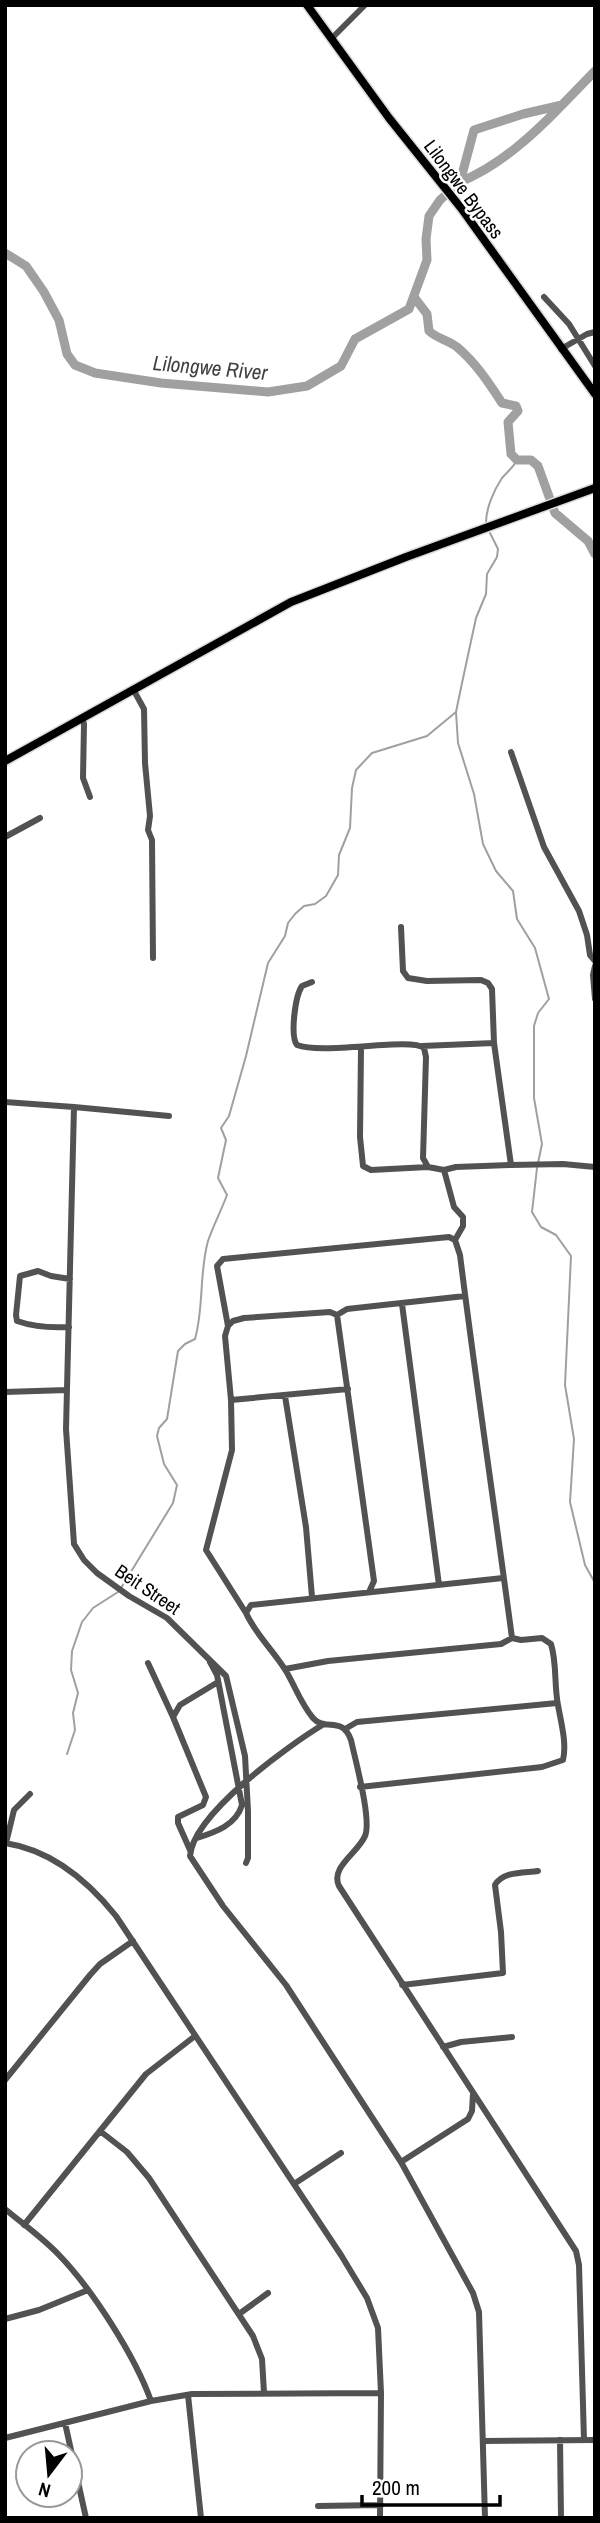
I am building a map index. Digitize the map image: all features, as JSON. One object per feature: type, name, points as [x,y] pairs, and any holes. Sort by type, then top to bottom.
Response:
[{"type":"main road","name":"Lilongwe Bypass","points":[[307,5],[389,118],[461,208],[595,394]]},
{"type":"main road","points":[[5,761],[291,602],[406,557],[594,491]]},
{"type":"street","points":[[331,39],[365,5]]},
{"type":"street","points":[[544,297],[569,324],[595,366]]},
{"type":"street","points":[[561,349],[595,332]]},
{"type":"street","points":[[133,690],[144,709],[150,816],[148,830],[152,841],[153,958]]},
{"type":"street","points":[[82,718],[83,778],[90,797]]},
{"type":"street","points":[[511,752],[544,847],[579,911],[590,955],[595,963],[595,999]]},
{"type":"street","points":[[5,837],[40,818]]},
{"type":"street","points":[[401,927],[403,971],[408,978],[427,981],[481,980],[490,986],[494,1043],[511,1165]]},
{"type":"street","points":[[312,982],[302,986],[297,994],[294,1043],[301,1047],[361,1048],[494,1043]]},
{"type":"street","points":[[422,1046],[426,1057],[423,1158],[428,1167]]},
{"type":"street","points":[[361,1048],[361,1163],[371,1170],[428,1167],[444,1170],[456,1167],[570,1164],[595,1167]]},
{"type":"street","points":[[5,1102],[169,1116]]},
{"type":"street","name":"Beit Street","points":[[74,1107],[66,1429],[74,1544],[97,1573],[116,1588],[167,1618],[226,1676],[241,1737],[247,1780],[246,1863]]},
{"type":"street","points":[[444,1170],[454,1207],[464,1220],[455,1240],[460,1255],[512,1638]]},
{"type":"street","points":[[455,1240],[449,1237],[223,1259],[217,1266],[228,1326],[225,1336],[231,1400],[231,1457],[206,1550],[272,1654],[285,1669],[312,1716],[324,1724],[338,1725],[345,1729],[351,1740],[366,1831],[364,1838],[340,1869],[337,1881],[578,2255],[584,2440]]},
{"type":"street","points":[[69,1327],[48,1328],[26,1324],[17,1321],[16,1315],[20,1276],[38,1271],[70,1279]]},
{"type":"street","points":[[337,1315],[347,1309],[465,1296]]},
{"type":"street","points":[[402,1304],[439,1585]]},
{"type":"street","points":[[228,1326],[233,1321],[244,1318],[330,1312],[337,1315]]},
{"type":"street","points":[[337,1315],[374,1581],[369,1592]]},
{"type":"street","points":[[231,1400],[348,1389]]},
{"type":"street","points":[[5,1392],[68,1390]]},
{"type":"street","points":[[285,1396],[306,1527],[312,1597]]},
{"type":"street","points":[[246,1613],[251,1605],[503,1578]]},
{"type":"street","points":[[285,1669],[328,1661],[500,1644],[512,1638],[542,1638],[551,1644],[565,1758],[559,1763],[360,1787]]},
{"type":"street","points":[[197,1838],[219,1831],[237,1816],[242,1805],[218,1682],[206,1655]]},
{"type":"street","points":[[148,1663],[206,1797],[202,1805],[178,1817],[191,1858],[223,1906],[286,1985],[401,2162],[477,2304],[485,2518]]},
{"type":"street","points":[[173,1717],[180,1706],[218,1682]]},
{"type":"street","points":[[345,1729],[357,1722],[557,1703]]},
{"type":"street","points":[[190,1851],[214,1814],[239,1785],[324,1724]]},
{"type":"street","points":[[30,1794],[15,1810],[6,1843],[33,1851],[85,1882],[101,1897],[295,2185],[348,2266],[376,2317],[381,2393],[380,2518]]},
{"type":"street","points":[[402,1985],[503,1973],[495,1885],[497,1880],[506,1875],[538,1871]]},
{"type":"street","points":[[5,2080],[100,1964],[133,1941]]},
{"type":"street","points":[[24,2225],[146,2074],[195,2036]]},
{"type":"street","points":[[443,2047],[461,2042],[512,2037]]},
{"type":"street","points":[[401,2162],[468,2119],[472,2110],[473,2094]]},
{"type":"street","points":[[100,2131],[127,2152],[149,2178],[253,2336],[260,2353],[264,2393]]},
{"type":"street","points":[[295,2185],[341,2153]]},
{"type":"street","points":[[5,2209],[57,2253],[88,2290],[136,2365],[151,2401]]},
{"type":"street","points":[[5,2319],[39,2311],[88,2290]]},
{"type":"street","points":[[239,2314],[268,2293]]},
{"type":"street","points":[[5,2438],[151,2401],[188,2395],[381,2393]]},
{"type":"street","points":[[188,2395],[201,2518]]},
{"type":"street","points":[[65,2423],[86,2518]]},
{"type":"street","points":[[560,2440],[561,2518]]},
{"type":"street","points":[[483,2441],[595,2440]]},
{"type":"street","points":[[318,2506],[381,2505]]},
{"type":"waterway","name":"Lilongwe River","points":[[5,253],[26,266],[44,292],[59,320],[67,354],[75,365],[95,373],[161,383],[268,392],[307,386],[341,366],[355,339],[409,309],[427,260],[429,216],[440,200],[460,182],[474,130],[562,105],[595,71]]},
{"type":"waterway","points":[[460,182],[488,168],[514,149],[561,106]]},
{"type":"waterway","points":[[414,297],[427,314],[429,331],[464,353],[482,373],[502,403],[516,406],[518,411],[508,422],[511,454],[517,460],[531,460],[538,466],[555,513],[588,541],[595,554]]},
{"type":"waterway","points":[[486,523],[496,488],[517,460]]},
{"type":"waterway","points":[[490,533],[498,549],[497,557],[487,574],[486,594],[476,618],[462,683],[456,712],[458,743],[474,794],[483,844],[496,871],[513,891],[517,919],[535,948],[549,999],[538,1013],[534,1026],[534,1098],[542,1144],[538,1163]]},
{"type":"waterway","points":[[121,1588],[173,1503],[177,1485],[164,1464],[157,1436],[159,1428],[167,1419],[178,1351],[195,1339],[198,1327],[205,1253],[227,1195],[218,1178],[226,1140],[221,1128],[229,1116],[268,963],[295,914],[304,906],[315,904],[326,896],[338,875],[339,855],[350,828],[352,788],[356,770],[372,753],[427,736],[456,712]]},
{"type":"waterway","points":[[537,1168],[532,1212],[541,1227],[556,1235],[571,1256],[565,1385],[574,1439],[570,1502],[585,1565],[595,1583]]},
{"type":"waterway","points":[[67,1754],[75,1730],[73,1713],[78,1693],[71,1670],[72,1651],[82,1622],[93,1608],[118,1592]]}]
